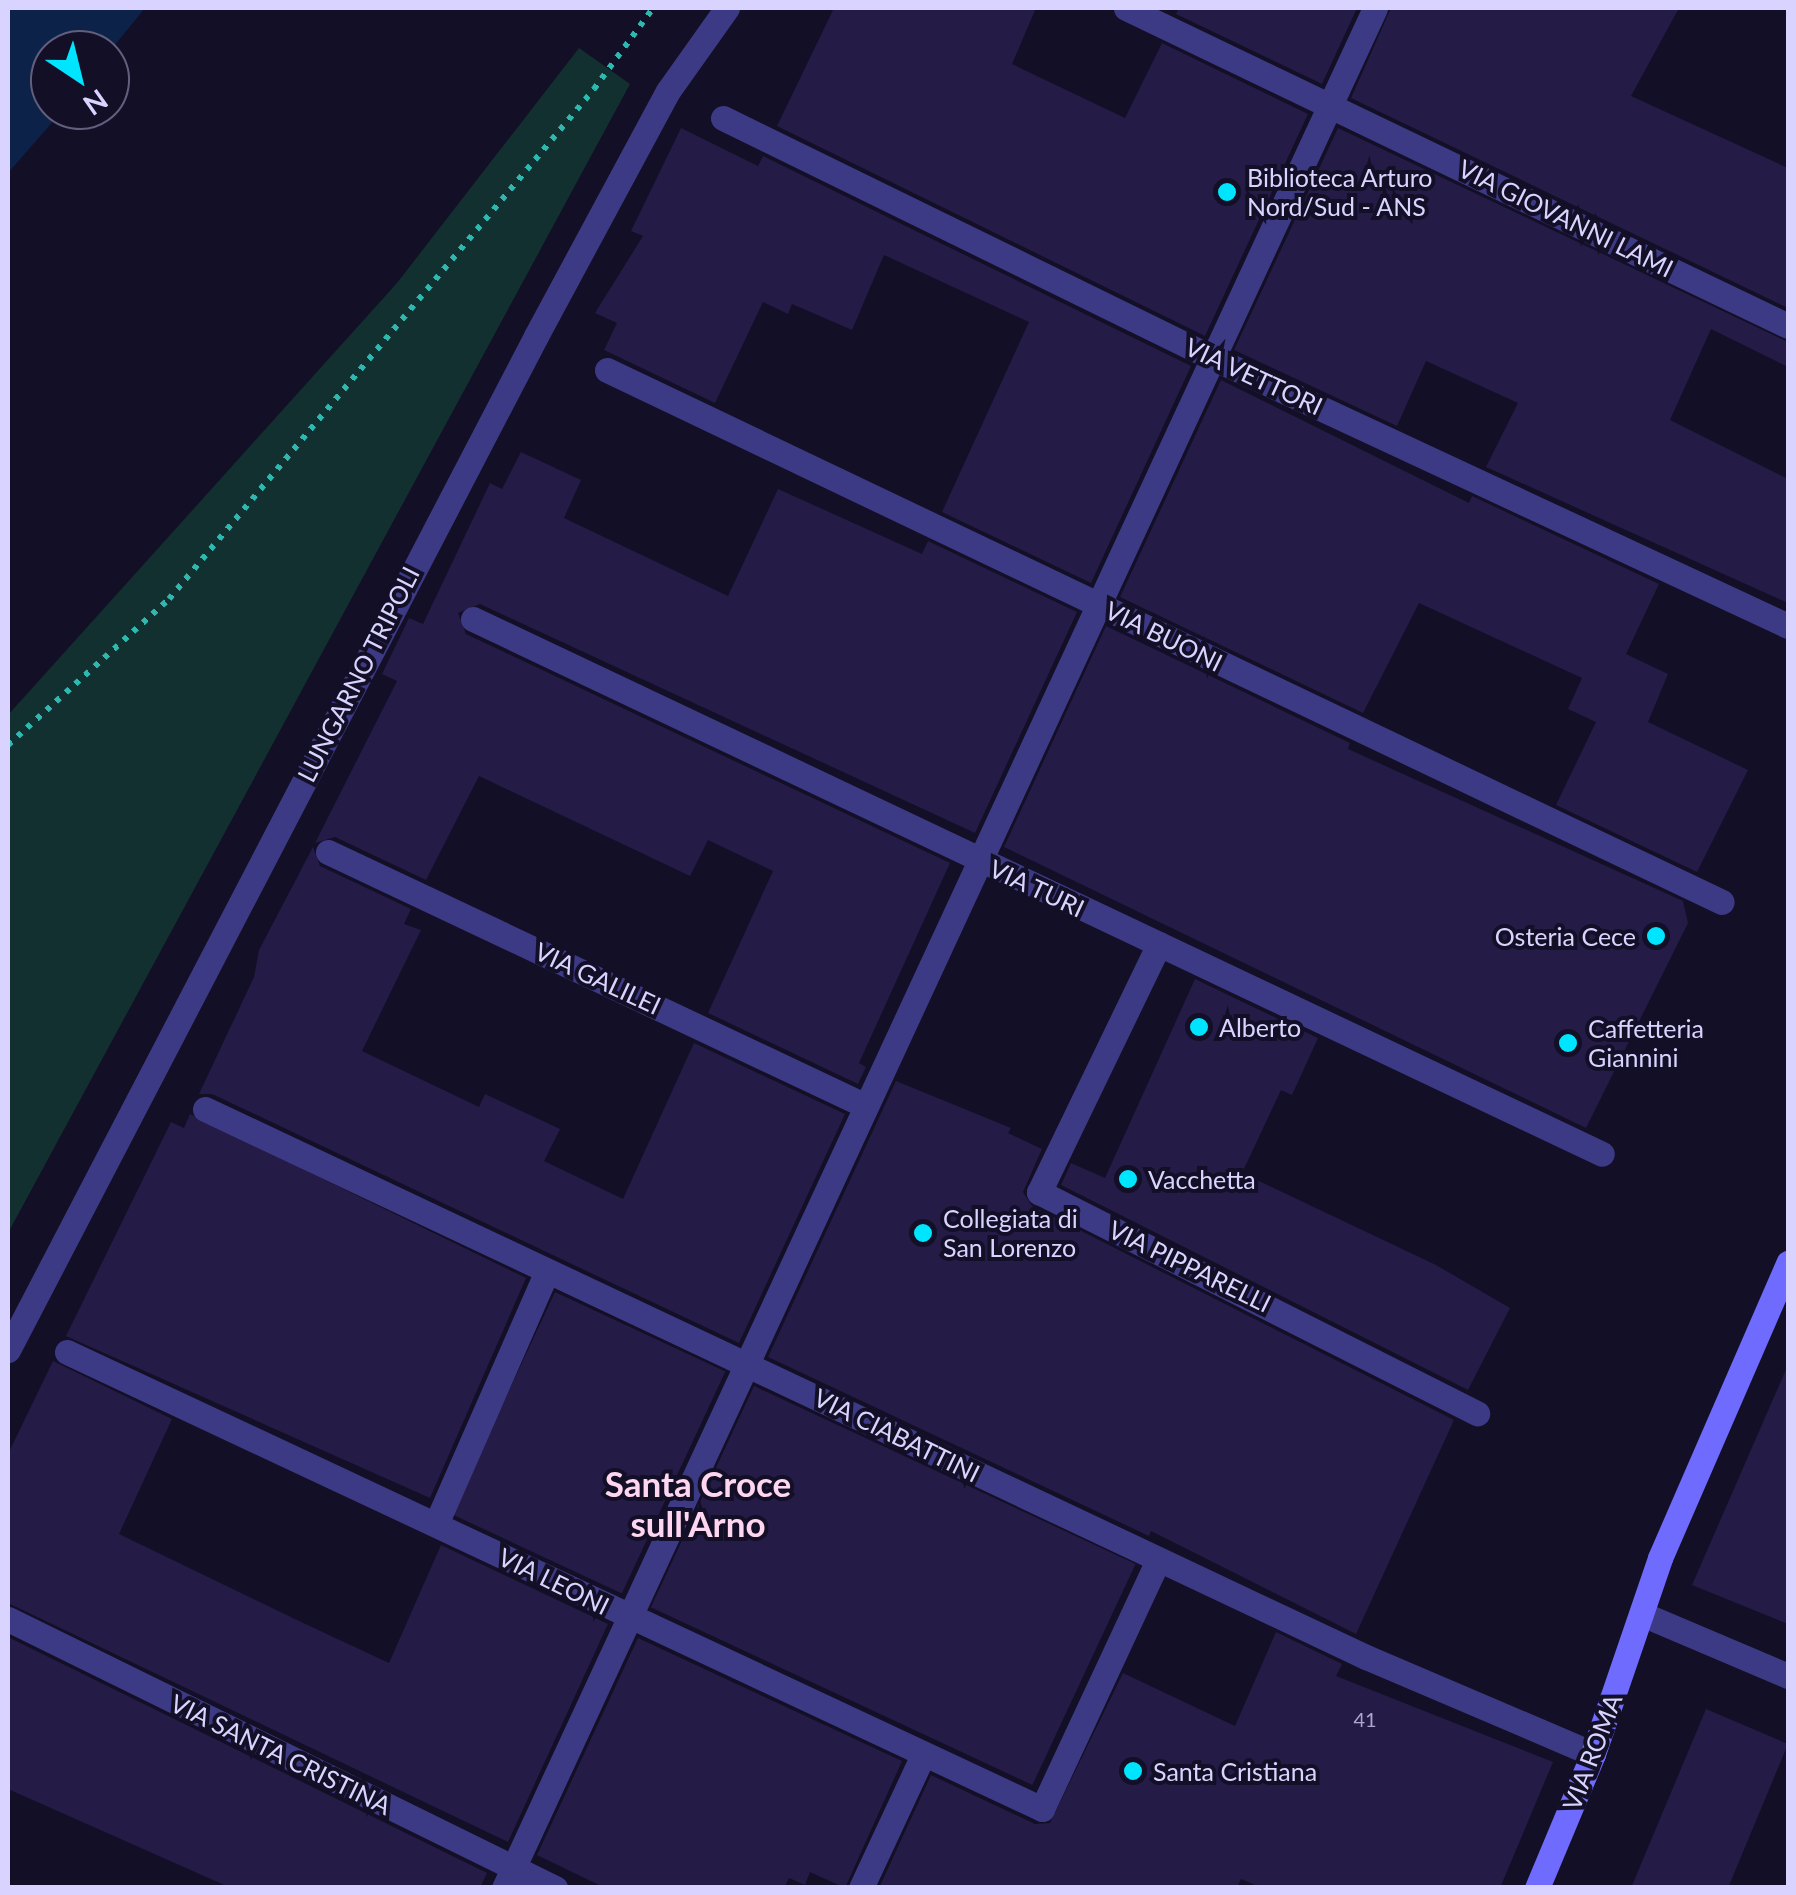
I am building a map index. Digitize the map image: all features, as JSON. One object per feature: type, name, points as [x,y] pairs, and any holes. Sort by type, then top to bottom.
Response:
[{"type":"main road","name":"VIA ROMA","points":[[1537,1888],[1594,1754],[1642,1614],[1788,1263]]},
{"type":"street","name":"LUNGARNO TRIPOLI","points":[[8,1350],[145,1080],[640,143],[727,8]]},
{"type":"street","name":"VIA GIOVANNI LAMI","points":[[1126,8],[1788,326]]},
{"type":"street","points":[[508,1878],[1327,102],[1375,8]]},
{"type":"street","name":"VIA VETTORI","points":[[723,118],[1212,358],[1788,626]]},
{"type":"street","name":"VIA BUONI","points":[[607,370],[1722,902]]},
{"type":"street","name":"VIA TURI","points":[[473,620],[1602,1154]]},
{"type":"street","name":"VIA GALILEI","points":[[328,852],[866,1106]]},
{"type":"street","name":"VIA PIPPARELLI","points":[[1160,944],[1039,1192],[1477,1413]]},
{"type":"street","name":"VIA CIABATTINI","points":[[204,1109],[546,1274],[746,1363],[1158,1560],[1594,1754]]},
{"type":"street","points":[[436,1524],[546,1274]]},
{"type":"street","name":"VIA LEONI","points":[[67,1352],[922,1757],[1042,1809],[1158,1560]]},
{"type":"street","points":[[1642,1614],[1788,1676]]},
{"type":"street","name":"VIA SANTA CRISTINA","points":[[8,1619],[508,1878],[555,1888]]},
{"type":"street","points":[[862,1888],[922,1757]]},
{"type":"path","points":[[8,745],[169,600],[594,89],[654,8]]},
{"type":"green space","points":[[579,48],[630,84],[8,1233],[8,715],[397,283]]},
{"type":"water","points":[[8,8],[145,8],[127,30],[30,30],[30,130],[46,130],[8,173]]},
{"type":"building","points":[[834,8],[1036,8],[1012,64],[1125,118],[1162,43],[1308,114],[1205,336],[777,126]]},
{"type":"building","points":[[1179,8],[1357,8],[1322,84],[1176,14]]},
{"type":"building","points":[[1391,8],[1679,8],[1631,96],[1788,168],[1788,308],[1351,98]]},
{"type":"building","points":[[681,128],[758,166],[763,156],[1191,366],[1091,583],[942,512],[1029,322],[884,255],[852,330],[792,304],[788,314],[763,302],[715,403],[604,350],[617,323],[595,313],[643,236],[631,231]]},
{"type":"building","points":[[1338,128],[1788,342],[1788,367],[1711,329],[1670,420],[1788,479],[1788,603],[1486,467],[1518,403],[1426,361],[1397,426],[1234,350]]},
{"type":"building","points":[[1221,380],[1469,503],[1472,496],[1659,584],[1626,654],[1668,674],[1648,722],[1748,770],[1697,872],[1556,805],[1596,722],[1568,709],[1582,678],[1419,603],[1363,713],[1120,597]]},
{"type":"building","points":[[521,452],[581,480],[564,518],[728,596],[778,489],[922,554],[928,541],[1077,612],[975,833],[480,604],[458,613],[466,634],[950,863],[859,1063],[866,1067],[858,1084],[708,1013],[773,871],[708,840],[690,876],[479,776],[426,880],[335,837],[315,843],[397,681],[382,674],[409,618],[423,624],[490,483],[502,489]]},
{"type":"building","points":[[1106,626],[1350,743],[1348,749],[1683,901],[1688,923],[1586,1128],[1004,847]]},
{"type":"building","points":[[313,847],[320,866],[411,909],[404,924],[421,930],[362,1051],[479,1107],[485,1094],[560,1129],[544,1161],[623,1199],[694,1043],[845,1114],[739,1343],[212,1094],[199,1094],[254,977],[259,950]]},
{"type":"building","points":[[1195,979],[1318,1038],[1292,1095],[1281,1090],[1242,1173],[1436,1265],[1510,1308],[1468,1390],[1061,1185],[1071,1163],[1105,1178]]},
{"type":"building","points":[[896,1081],[1011,1128],[1008,1133],[1042,1149],[1023,1192],[1032,1206],[1454,1420],[1356,1634],[1151,1531],[1149,1536],[768,1357]]},
{"type":"building","points":[[190,1114],[526,1278],[430,1498],[66,1336],[171,1122],[184,1128]]},
{"type":"building","points":[[555,1292],[725,1371],[622,1593],[451,1514]]},
{"type":"building","points":[[53,1361],[172,1419],[119,1534],[299,1621],[389,1663],[441,1545],[608,1624],[508,1842],[8,1603],[8,1454]]},
{"type":"building","points":[[1788,1365],[1788,1624],[1692,1585]]},
{"type":"building","points":[[754,1386],[1136,1564],[1032,1785],[651,1607]]},
{"type":"building","points":[[1276,1632],[1342,1664],[1336,1676],[1553,1762],[1500,1888],[1262,1888],[1241,1879],[1237,1888],[879,1888],[931,1775],[1035,1824],[1050,1823],[1123,1673],[1235,1726]]},
{"type":"building","points":[[8,1637],[487,1873],[480,1888],[231,1888],[8,1789]]},
{"type":"building","points":[[638,1638],[902,1761],[845,1888],[810,1872],[805,1885],[789,1878],[784,1888],[605,1888],[537,1855]]},
{"type":"building","points":[[1706,1709],[1788,1744],[1728,1888],[1631,1888]]},
{"type":"place","name":"Biblioteca Arturo Nord/Sud - ANS","points":[[1227,192]]},
{"type":"place","name":"Osteria Cece","points":[[1656,936]]},
{"type":"place","name":"Alberto","points":[[1199,1027]]},
{"type":"place","name":"Caffetteria Giannini","points":[[1568,1043]]},
{"type":"place","name":"Vacchetta","points":[[1128,1179]]},
{"type":"place","name":"Collegiata di San Lorenzo","points":[[923,1233]]},
{"type":"place","name":"Santa Cristiana","points":[[1133,1771]]},
{"type":"district","name":"Santa Croce sull'Arno","points":[[698,1503]]}]
